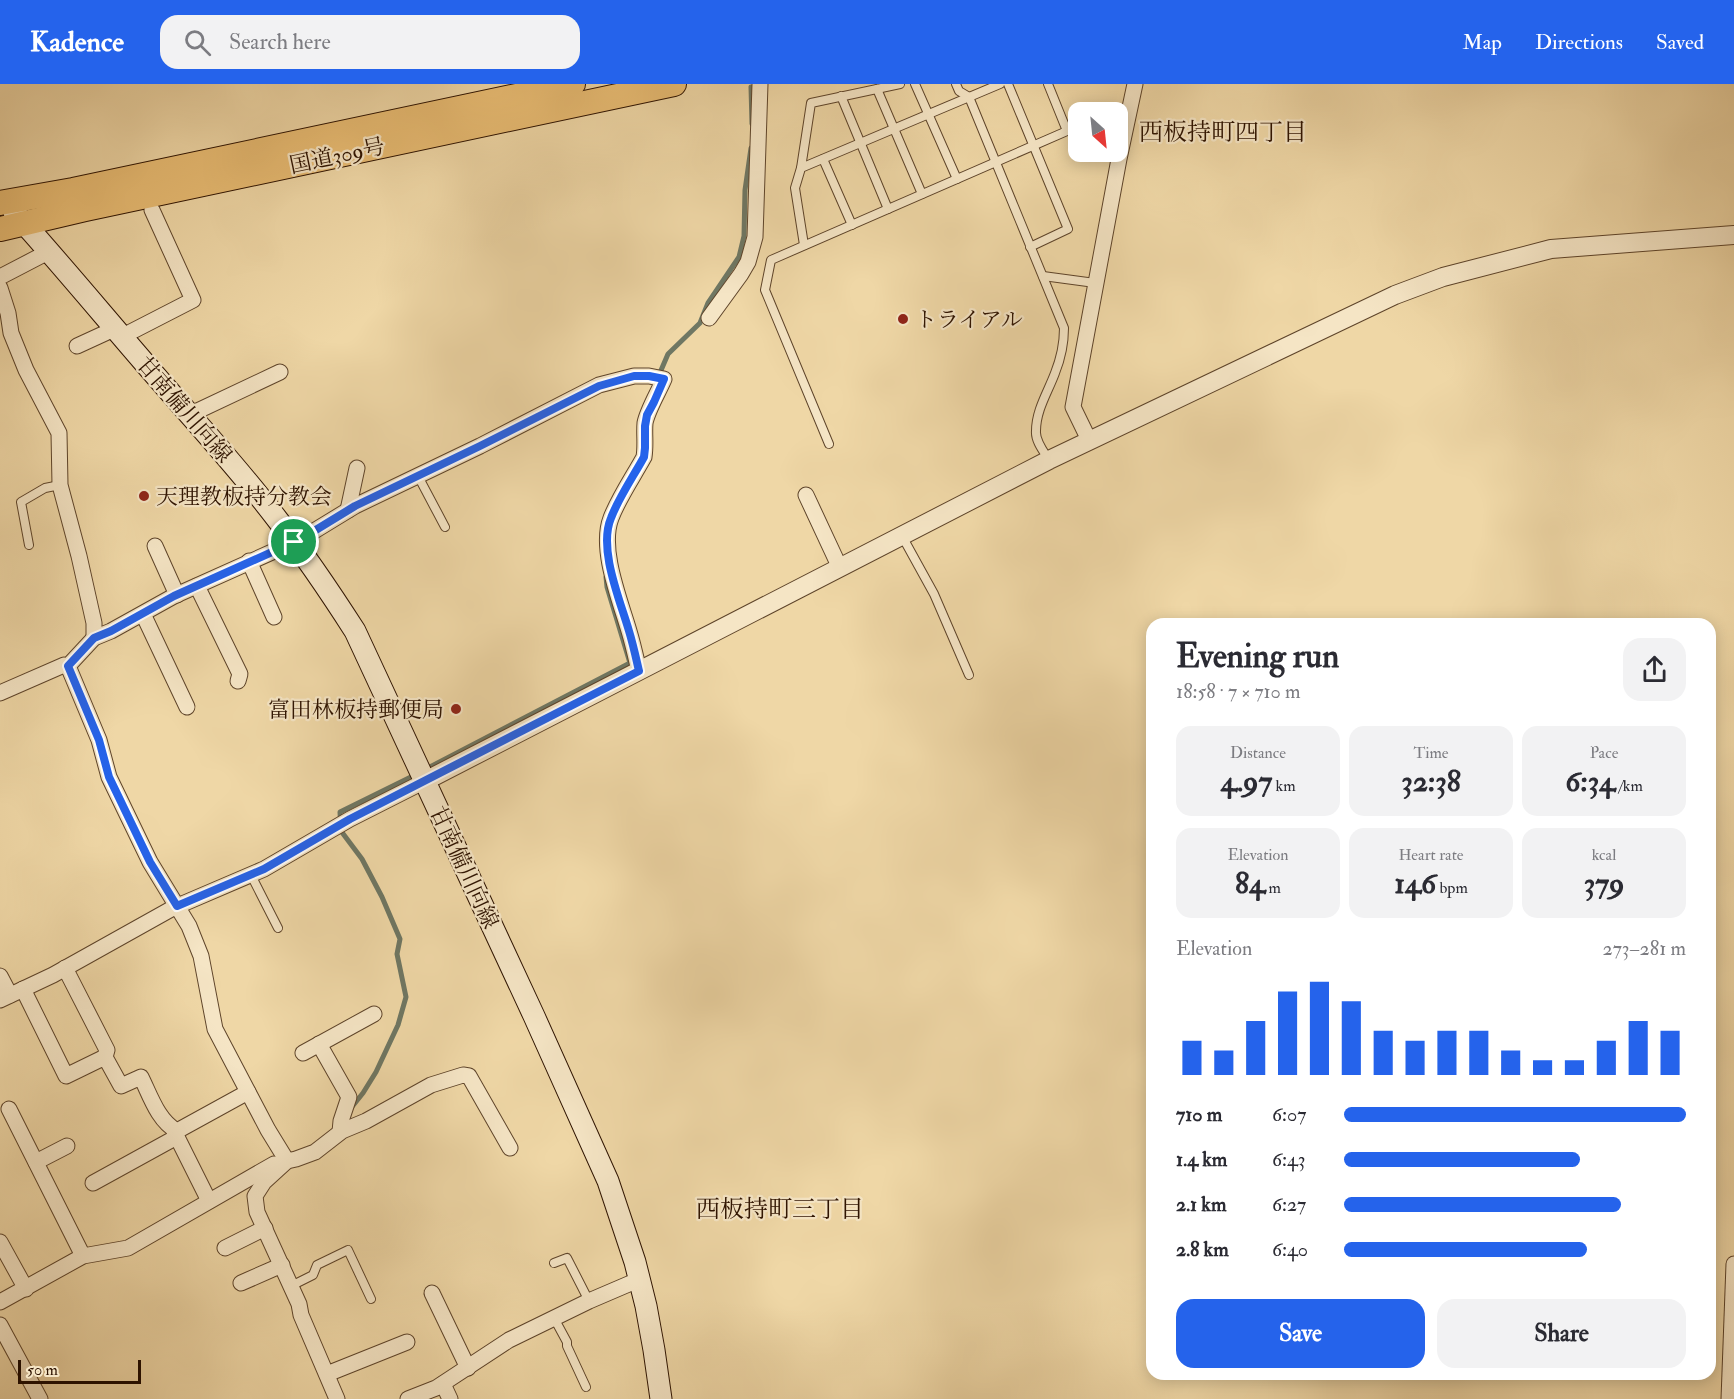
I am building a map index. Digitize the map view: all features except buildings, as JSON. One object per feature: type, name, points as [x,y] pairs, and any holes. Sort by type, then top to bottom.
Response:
[{"type":"highway","name":"国道309号","points":[[2,200],[85,188],[573,84]]},
{"type":"highway","name":"国道309号","points":[[0,229],[96,206],[674,84]]},
{"type":"main road","name":"甘南備川向線","points":[[2,200],[50,251],[248,483],[321,578],[355,631],[609,1181],[635,1262],[653,1342],[661,1399]]},
{"type":"street","points":[[709,318],[748,262],[755,237],[760,84]]},
{"type":"street","points":[[1089,440],[1073,407],[1135,84]]},
{"type":"street","points":[[77,346],[118,333],[193,300],[152,210]]},
{"type":"street","points":[[11,994],[65,968],[177,906],[273,864],[350,819],[1048,460],[1395,295],[1443,277],[1551,249],[1734,235]]},
{"type":"street","points":[[0,277],[50,251]]},
{"type":"street","points":[[0,288],[8,313],[11,333],[26,370],[59,433],[60,485],[79,555],[94,623],[94,638]]},
{"type":"street","points":[[189,415],[280,372]]},
{"type":"street","points":[[0,693],[64,665],[68,666],[94,638],[177,595],[294,542],[348,510],[599,386],[634,376],[649,376],[664,379],[647,415],[644,457],[610,519],[607,534],[615,586],[630,632],[639,671]]},
{"type":"street","points":[[348,510],[357,468]]},
{"type":"street","points":[[806,495],[840,568]]},
{"type":"street","points":[[155,546],[177,595]]},
{"type":"street","points":[[249,561],[274,617]]},
{"type":"street","points":[[196,586],[240,674],[237,681]]},
{"type":"street","points":[[143,614],[187,707]]},
{"type":"street","points":[[68,666],[99,740],[109,777],[150,862],[189,926],[201,956],[215,1029],[285,1159]]},
{"type":"street","points":[[65,968],[107,1050],[105,1057],[121,1086],[141,1077],[160,1116],[176,1132],[209,1201]]},
{"type":"street","points":[[0,976],[66,1076],[105,1057]]},
{"type":"street","points":[[303,1053],[374,1014]]},
{"type":"street","points":[[319,1044],[349,1097],[340,1132]]},
{"type":"street","points":[[0,1302],[83,1256],[128,1248],[285,1159],[297,1160],[315,1152],[340,1132],[366,1121],[431,1085],[469,1076],[510,1148]]},
{"type":"street","points":[[93,1183],[173,1139],[176,1132],[248,1092]]},
{"type":"street","points":[[9,1109],[83,1256]]},
{"type":"street","points":[[36,1162],[67,1146]]},
{"type":"street","points":[[285,1159],[264,1182],[255,1196],[257,1212],[291,1286],[337,1399]]},
{"type":"street","points":[[225,1248],[265,1228]]},
{"type":"street","points":[[0,1242],[26,1288]]},
{"type":"street","points":[[1729,1399],[1734,1264]]},
{"type":"street","points":[[241,1283],[282,1265]]},
{"type":"street","points":[[408,1399],[436,1388],[508,1340],[631,1284],[638,1278]]},
{"type":"street","points":[[432,1293],[468,1368]]},
{"type":"street","points":[[0,1325],[40,1399]]},
{"type":"street","points":[[327,1374],[407,1342]]},
{"type":"street","points":[[442,1384],[450,1399]]},
{"type":"lane","points":[[804,245],[795,188],[801,168],[810,103],[900,84]]},
{"type":"lane","points":[[915,84],[957,179]]},
{"type":"lane","points":[[956,84],[959,91],[969,98],[1064,328],[1064,347],[1056,372],[1041,404],[1035,432],[1048,460]]},
{"type":"lane","points":[[801,168],[1000,84]]},
{"type":"lane","points":[[1008,84],[1068,229],[1030,247]]},
{"type":"lane","points":[[829,444],[765,290],[771,260],[1067,131],[1048,84]]},
{"type":"lane","points":[[878,89],[922,194]]},
{"type":"lane","points":[[841,96],[888,209]]},
{"type":"lane","points":[[822,159],[852,225]]},
{"type":"lane","points":[[1043,276],[1095,283]]},
{"type":"lane","points":[[418,476],[445,527]]},
{"type":"lane","points":[[29,545],[21,502],[45,488],[60,485]]},
{"type":"lane","points":[[902,536],[934,594],[969,675]]},
{"type":"lane","points":[[251,875],[278,928]]},
{"type":"lane","points":[[291,1286],[313,1275],[317,1265],[348,1250],[371,1299]]},
{"type":"lane","points":[[554,1263],[567,1258],[590,1301]]},
{"type":"lane","points":[[555,1318],[586,1387]]},
{"type":"waterway","points":[[751,87],[752,124]]},
{"type":"waterway","points":[[659,375],[668,354],[700,323],[708,303],[739,257],[744,236],[745,190],[751,148]]},
{"type":"waterway","points":[[426,769],[630,663],[606,577]]},
{"type":"waterway","points":[[351,1108],[376,1072],[398,1025],[406,997],[397,954],[400,939],[362,859],[341,831],[340,812],[417,774]]},
{"type":"place","name":"トライアル","points":[[903,319]]},
{"type":"place","name":"天理教板持分教会","points":[[144,496]]},
{"type":"place","name":"富田林板持郵便局","points":[[456,709]]},
{"type":"district","name":"西板持町四丁目","points":[[1223,132]]},
{"type":"district","name":"西板持町三丁目","points":[[780,1209]]},
{"type":"route","points":[[634,376],[664,379],[647,415],[644,457],[610,519],[607,534],[615,586],[630,632],[639,671],[350,819],[264,869],[177,906],[150,862],[109,777],[99,740],[68,666],[94,638],[174,596],[294,542],[355,506],[599,386],[634,376]]}]
